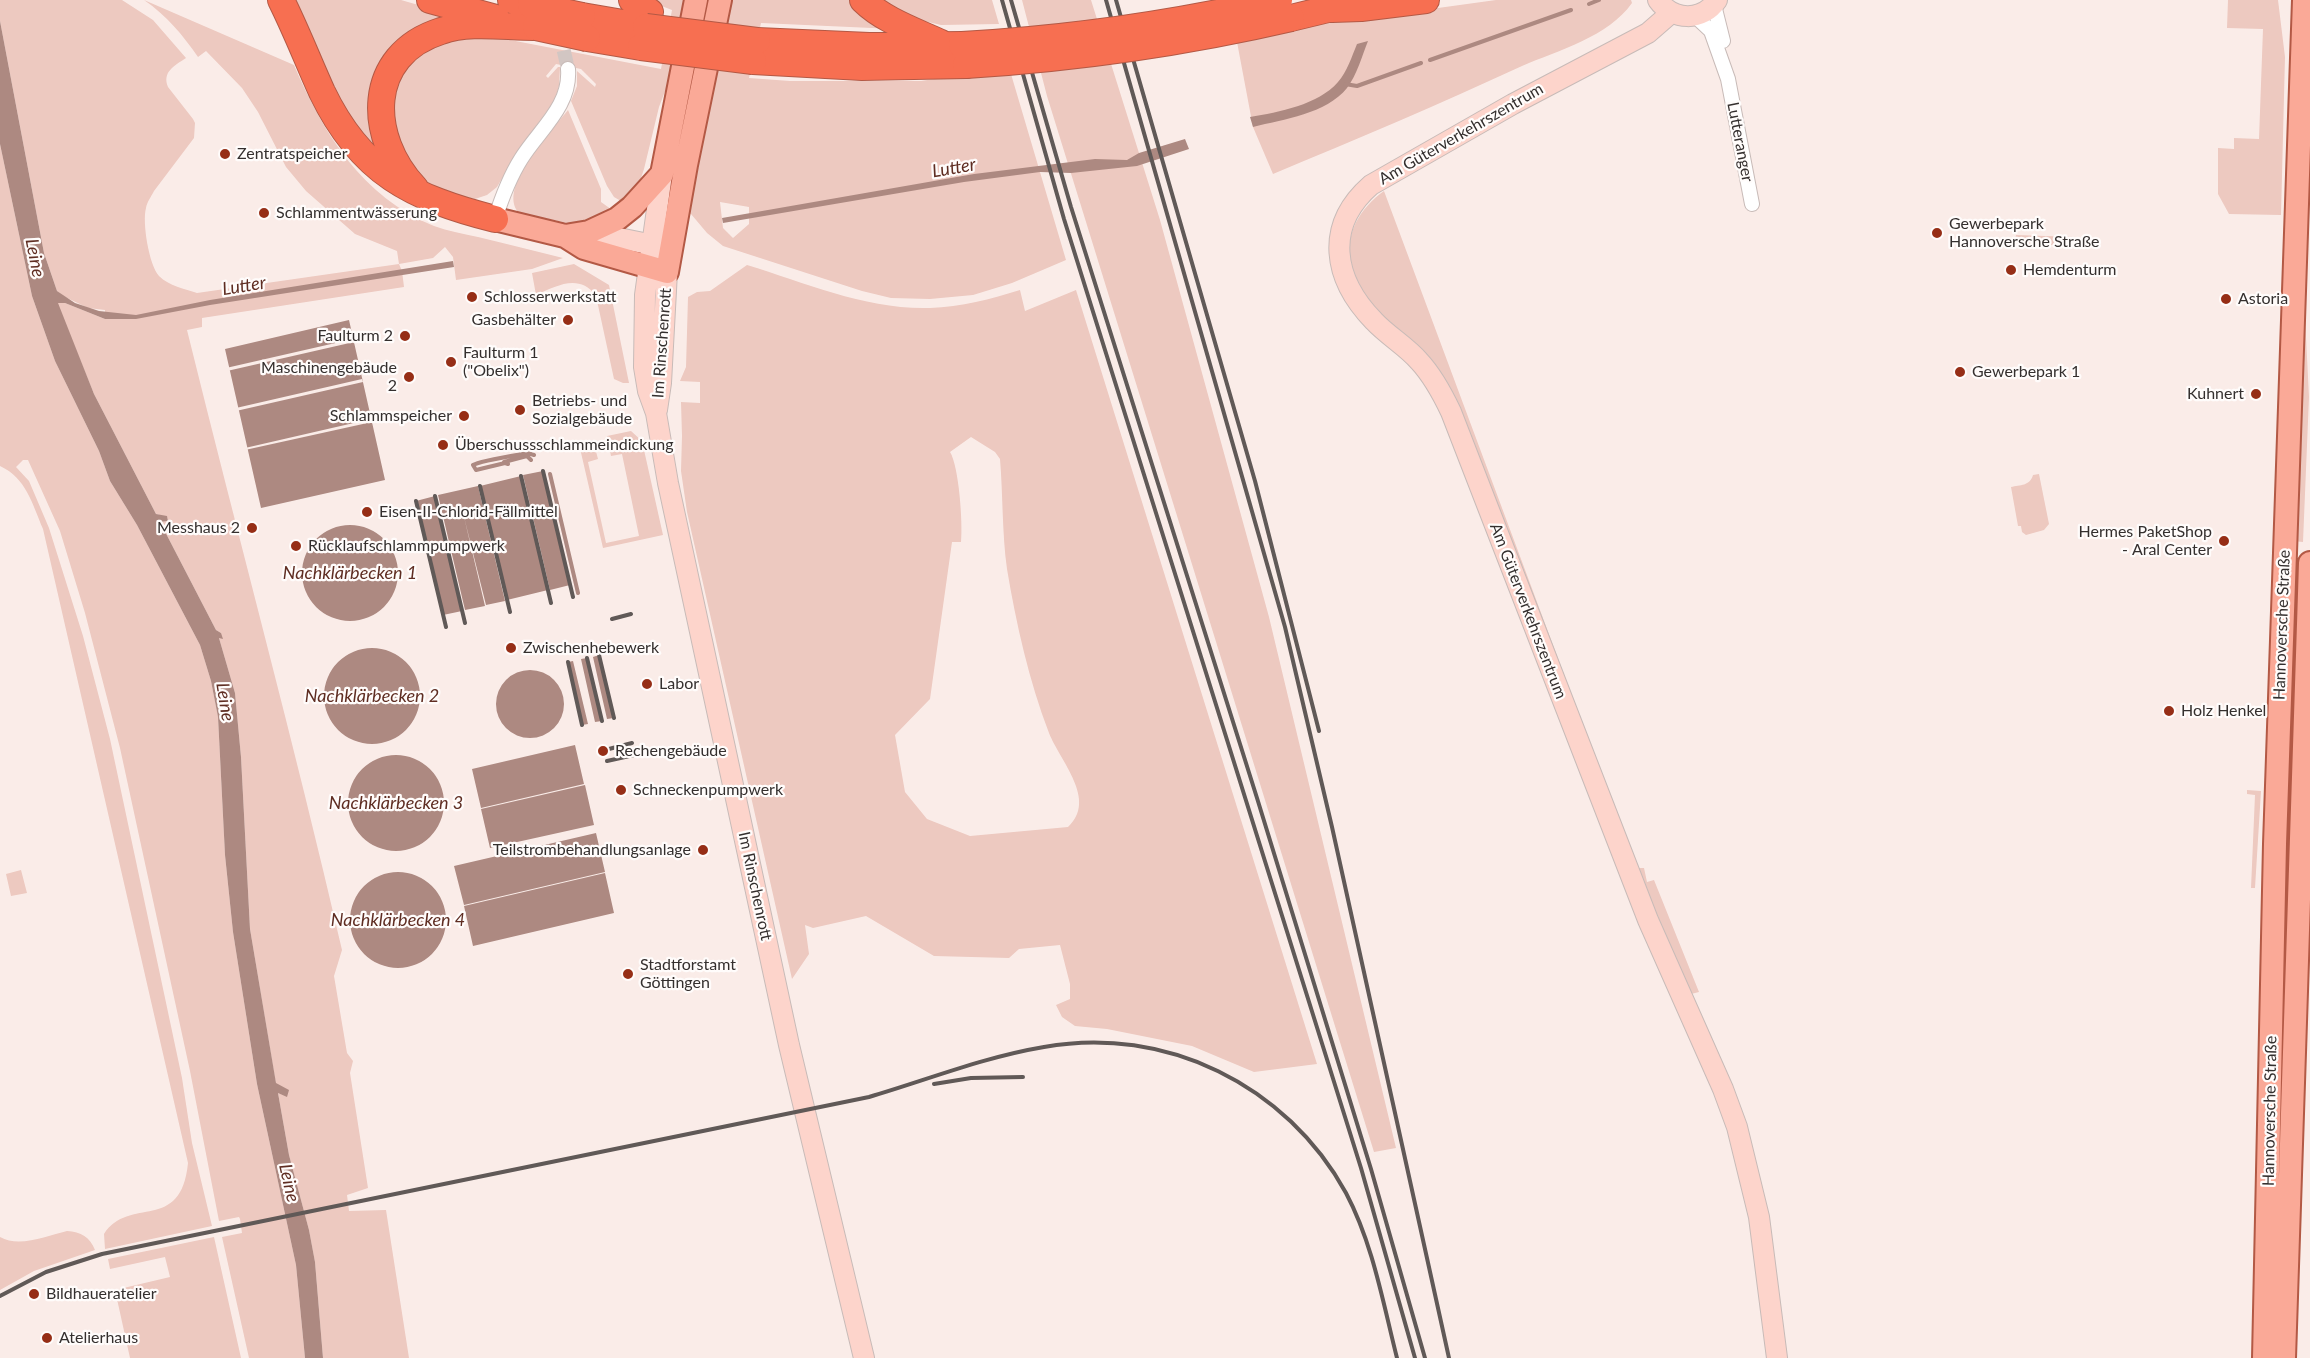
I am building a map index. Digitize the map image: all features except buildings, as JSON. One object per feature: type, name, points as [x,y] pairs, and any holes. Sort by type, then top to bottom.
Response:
[{"type":"highway","points":[[281,0],[323,93],[343,129],[375,167],[387,176],[443,205],[495,219]]},
{"type":"highway","points":[[430,0],[528,15],[584,27],[642,22],[755,51]]},
{"type":"highway","points":[[863,0],[870,7],[958,52]]},
{"type":"highway","points":[[1332,9],[1362,0]]},
{"type":"highway","points":[[642,22],[755,51],[862,67],[1185,20],[1285,9],[1370,7],[1426,0]]},
{"type":"highway","points":[[421,195],[402,171],[383,133],[380,104],[392,69],[416,43],[444,30],[528,15]]},
{"type":"main road","points":[[565,236],[589,232],[606,226],[622,215],[662,174],[696,0]]},
{"type":"main road","points":[[495,219],[565,236],[584,248],[658,270],[661,246],[720,0]]},
{"type":"main road","name":"Hannoversche Straße","points":[[2264,1358],[2273,950],[2304,0]]},
{"type":"main road","name":"Hannoversche Straße","points":[[2284,1358],[2304,954],[2310,563]]},
{"type":"street","name":"Lutteranger","points":[[1715,2],[1707,10],[1695,16],[1711,31],[1728,79]]},
{"type":"street","name":"Lutteranger","points":[[1715,2],[1726,48],[1728,79],[1752,204]]},
{"type":"street","points":[[1662,4],[1683,16],[1695,16]]},
{"type":"street","name":"Am Güterverkehrszentrum","points":[[1662,4],[1655,9],[1635,41],[1513,104],[1371,185],[1353,204],[1346,218],[1341,233],[1340,260],[1347,285],[1357,301],[1385,332],[1417,359],[1433,379],[1448,406],[1655,936],[1723,1089],[1737,1127],[1754,1190],[1765,1252],[1777,1358]]},
{"type":"street","points":[[495,219],[505,186],[534,139],[558,110],[564,98],[568,86],[568,69]]},
{"type":"street","points":[[589,232],[661,246],[662,174]]},
{"type":"street","name":"Im Rinschenrott","points":[[658,270],[661,383],[656,413],[668,483],[789,1045],[864,1358]]},
{"type":"street","points":[[2273,950],[2304,954]]},
{"type":"shaded area","points":[[0,0],[122,0],[153,20],[186,58],[170,70],[167,82],[168,87],[195,123],[194,138],[154,191],[145,214],[152,263],[159,276],[167,282],[197,293],[399,264],[402,271],[404,287],[202,318],[202,327],[187,330],[305,794],[342,950],[334,976],[347,1053],[353,1061],[350,1073],[368,1188],[347,1195],[349,1211],[386,1210],[409,1358],[323,1358],[315,1262],[289,1155],[278,1093],[287,1096],[276,1084],[250,929],[241,757],[235,693],[219,638],[221,633],[216,630],[160,522],[168,521],[167,517],[156,514],[94,394],[58,306],[58,302],[65,303],[105,319],[105,310],[88,308],[57,291],[44,253],[0,21]]},
{"type":"shaded area","points":[[144,0],[294,65],[318,115],[348,160],[386,198],[409,214],[434,226],[563,258],[532,269],[456,280],[453,257],[445,247],[433,258],[399,264],[397,251],[355,234],[306,191],[286,167],[258,112],[242,88],[206,51],[198,57],[174,26]]},
{"type":"shaded area","points":[[289,0],[401,0],[460,17],[392,58],[395,175],[349,124]]},
{"type":"shaded area","points":[[646,0],[687,0],[667,86],[659,107],[644,169],[638,187],[626,204],[614,197],[607,186],[571,101],[577,86],[577,71],[595,87],[596,84],[581,69],[556,64],[546,76],[548,78],[560,67],[559,86],[555,100],[520,148],[497,187],[487,195],[475,199],[447,193],[420,178],[407,164],[388,115],[400,70],[437,40],[479,34],[661,69],[672,10]]},
{"type":"shaded area","points":[[729,0],[854,0],[894,29],[761,23],[749,78],[790,81],[921,81],[960,75],[1011,74],[1066,260],[1012,283],[973,295],[930,299],[891,298],[862,291],[723,246],[707,233],[691,214],[686,213]],"holes":[[[720,202],[749,207],[749,224],[733,238],[723,228]]]},
{"type":"shaded area","points":[[876,0],[992,0],[999,24],[941,25],[903,16]]},
{"type":"shaded area","points":[[1022,0],[1091,0],[1160,220],[1269,617],[1396,1148],[1374,1152],[1047,96]]},
{"type":"shaded area","points":[[1496,0],[1631,0],[1632,3],[1610,25],[1582,41],[1273,174],[1253,127],[1237,42],[1293,28]]},
{"type":"shaded area","points":[[2228,0],[2278,0],[2285,57],[2281,215],[2229,214],[2218,194],[2218,148],[2234,149],[2234,138],[2259,139],[2263,29],[2227,28]]},
{"type":"shaded area","points":[[568,110],[601,189],[601,202],[615,212],[578,225],[519,213],[514,202],[515,189],[520,175],[539,145]]},
{"type":"shaded area","points":[[0,144],[32,296],[55,361],[99,451],[110,481],[137,525],[200,645],[211,681],[218,717],[225,855],[233,932],[257,1084],[296,1265],[305,1358],[249,1358],[222,1237],[242,1233],[240,1219],[239,1217],[219,1221],[190,1071],[120,748],[85,613],[60,531],[28,460],[23,460],[16,467],[29,481],[49,528],[83,636],[110,739],[182,1078],[192,1143],[212,1226],[105,1249],[104,1234],[114,1223],[127,1216],[165,1206],[175,1199],[183,1185],[188,1163],[43,529],[22,484],[9,471],[0,466]]},
{"type":"shaded area","points":[[1384,191],[1636,868],[1644,868],[1647,882],[1654,880],[1699,992],[1687,995],[1565,692],[1453,395],[1429,360],[1383,317],[1358,284],[1349,254],[1352,232],[1368,205]]},
{"type":"shaded area","points":[[2016,235],[2075,237],[2074,246],[2015,244]]},
{"type":"shaded area","points":[[574,264],[609,285],[629,383],[614,379],[596,296],[589,289],[575,283],[560,285],[536,295],[532,273]]},
{"type":"shaded area","points":[[747,265],[837,294],[883,305],[906,307],[953,306],[1020,290],[1025,311],[1076,290],[1317,1064],[1254,1072],[1192,1046],[1107,1029],[1075,1026],[1062,1017],[1056,1005],[1070,999],[1070,984],[1060,945],[1019,949],[1009,958],[934,956],[866,916],[813,928],[805,925],[809,954],[792,979],[687,512],[681,471],[681,402],[700,403],[700,382],[680,381],[686,367],[688,297],[697,292],[710,291]],"holes":[[[971,437],[995,452],[1000,459],[1007,569],[1024,652],[1049,733],[1074,780],[1079,805],[1076,816],[1068,827],[970,836],[927,819],[905,792],[895,735],[930,699],[952,542],[961,542],[958,482],[950,452]]]},
{"type":"shaded area","points":[[2306,268],[2305,317],[2309,397],[2303,542],[2293,541]]},
{"type":"shaded area","points":[[631,431],[642,441],[663,535],[603,548],[579,444],[593,440],[598,459],[588,462],[606,543],[639,536],[622,454],[611,456],[607,436]]},
{"type":"shaded area","points":[[2039,474],[2049,524],[2044,530],[2026,535],[2022,532],[2021,526],[2018,526],[2011,487],[2027,483],[2033,475]]},
{"type":"shaded area","points":[[2247,790],[2261,791],[2255,888],[2251,888],[2255,795],[2247,794]]},
{"type":"shaded area","points":[[21,870],[27,893],[11,896],[6,874]]},
{"type":"shaded area","points":[[67,1231],[84,1236],[95,1250],[34,1271],[0,1290],[0,1237],[24,1241]]},
{"type":"shaded area","points":[[214,1237],[241,1358],[130,1358],[115,1290],[170,1277],[165,1257],[110,1269],[108,1259]]},
{"type":"water","name":"Leine","points":[[0,21],[44,253],[57,291],[75,303],[99,311],[136,315],[210,300],[453,261],[454,267],[210,305],[136,319],[105,319],[65,303],[58,303],[94,394],[156,514],[167,516],[168,521],[160,522],[216,630],[221,633],[223,639],[219,638],[235,693],[241,757],[250,929],[276,1083],[289,1090],[287,1097],[278,1093],[289,1155],[315,1262],[323,1358],[305,1358],[296,1265],[257,1084],[233,932],[225,855],[218,717],[211,681],[200,645],[137,525],[110,481],[99,451],[55,361],[32,296],[0,144]]},
{"type":"water","points":[[1368,41],[1354,77],[1338,97],[1316,110],[1253,127],[1250,117],[1309,102],[1330,90],[1344,74],[1357,44]]},
{"type":"water","points":[[1185,139],[1189,149],[1137,166],[1071,173],[1040,172],[964,182],[723,223],[722,218],[974,174],[1095,159],[1127,160],[1139,153]]},
{"type":"water","points":[[349,320],[385,480],[261,508],[225,349]]},
{"type":"water","points":[[543,471],[570,585],[550,590],[523,475]]},
{"type":"water","points":[[521,476],[548,590],[507,600],[480,486]]},
{"type":"water","points":[[478,486],[505,601],[486,605],[464,517],[485,606],[465,610],[438,495]]},
{"type":"water","points":[[435,496],[462,611],[443,615],[416,501]]},
{"type":"water","name":"Nachklärbecken 1","points":[[350,525],[368,528],[384,539],[395,555],[398,573],[395,591],[384,607],[368,618],[350,621],[332,618],[316,607],[305,591],[302,573],[305,555],[316,539],[332,528]]},
{"type":"water","name":"Nachklärbecken 2","points":[[372,648],[390,651],[406,662],[417,678],[420,696],[417,714],[406,730],[390,741],[372,744],[354,741],[338,730],[327,714],[324,696],[327,678],[338,662],[354,651]]},
{"type":"water","points":[[599,655],[614,718],[607,719],[593,657]]},
{"type":"water","points":[[587,658],[602,721],[595,722],[581,659]]},
{"type":"water","points":[[573,661],[588,724],[582,725],[568,662]]},
{"type":"water","points":[[530,670],[543,673],[554,680],[561,691],[564,704],[561,717],[554,728],[543,735],[530,738],[517,735],[506,728],[499,717],[496,704],[499,691],[506,680],[517,673]]},
{"type":"water","points":[[575,745],[584,784],[481,808],[472,769]]},
{"type":"water","name":"Nachklärbecken 3","points":[[396,755],[414,758],[430,769],[441,785],[444,803],[441,821],[430,837],[414,848],[396,851],[378,848],[362,837],[351,821],[348,803],[351,785],[362,769],[378,758]]},
{"type":"water","points":[[585,785],[594,825],[490,848],[481,809]]},
{"type":"water","points":[[596,833],[605,872],[464,905],[454,866]]},
{"type":"water","name":"Nachklärbecken 4","points":[[398,872],[416,875],[432,886],[443,902],[446,920],[443,938],[432,954],[416,965],[398,968],[380,965],[364,954],[353,938],[350,920],[353,902],[364,886],[380,875]]},
{"type":"water","points":[[605,873],[614,913],[473,946],[464,906]]},
{"type":"pier","points":[[353,339],[354,342],[227,371],[226,368]]},
{"type":"pier","points":[[362,379],[363,382],[236,411],[236,408]]},
{"type":"pier","points":[[371,419],[372,422],[245,450],[245,448]]},
{"type":"waterway","points":[[1589,4],[1599,0]]},
{"type":"waterway","points":[[1430,60],[1571,10]]},
{"type":"waterway","points":[[1345,84],[1357,86],[1421,63]]},
{"type":"waterway","points":[[508,464],[476,470],[473,465],[528,453],[534,455]]},
{"type":"waterway","points":[[504,462],[527,456],[531,460]]},
{"type":"waterway","points":[[550,474],[578,593]]},
{"type":"tunnel","points":[[559,30],[568,69]]},
{"type":"railway","points":[[1002,0],[1064,219],[1361,1168],[1415,1358]]},
{"type":"railway","points":[[1011,0],[1071,207],[1371,1169],[1425,1358]]},
{"type":"railway","points":[[1106,0],[1285,627],[1332,827],[1449,1358]]},
{"type":"railway","points":[[1116,0],[1255,481],[1319,731]]},
{"type":"railway","points":[[543,471],[573,597]]},
{"type":"railway","points":[[521,476],[551,603]]},
{"type":"railway","points":[[480,486],[510,612]]},
{"type":"railway","points":[[435,496],[465,623]]},
{"type":"railway","points":[[416,501],[446,627]]},
{"type":"railway","points":[[612,619],[631,614]]},
{"type":"railway","points":[[599,655],[614,718]]},
{"type":"railway","points":[[587,658],[602,721]]},
{"type":"railway","points":[[568,662],[582,725]]},
{"type":"railway","points":[[605,750],[632,743]]},
{"type":"railway","points":[[607,761],[634,755]]},
{"type":"railway","points":[[0,1296],[46,1272],[102,1254],[869,1097],[1022,1051],[1089,1043],[1134,1045],[1177,1055],[1218,1071],[1256,1094],[1291,1122],[1321,1155],[1346,1193],[1355,1212],[1370,1253],[1397,1358]]},
{"type":"railway","points":[[934,1084],[971,1078],[1023,1077]]},
{"type":"place","name":"Zentratspeicher","points":[[225,154]]},
{"type":"place","name":"Schlammentwässerung","points":[[264,213]]},
{"type":"place","name":"Gewerbepark Hannoversche Straße","points":[[1937,233]]},
{"type":"place","name":"Hemdenturm","points":[[2011,270]]},
{"type":"place","name":"Schlosserwerkstatt","points":[[472,297]]},
{"type":"place","name":"Astoria","points":[[2226,299]]},
{"type":"place","name":"Gasbehälter","points":[[568,320]]},
{"type":"place","name":"Faulturm 2","points":[[405,336]]},
{"type":"place","name":"Faulturm 1 (\"Obelix\")","points":[[451,362]]},
{"type":"place","name":"Gewerbepark 1","points":[[1960,372]]},
{"type":"place","name":"Maschinengebäude 2","points":[[409,377]]},
{"type":"place","name":"Kuhnert","points":[[2256,394]]},
{"type":"place","name":"Betriebs- und Sozialgebäude","points":[[520,410]]},
{"type":"place","name":"Schlammspeicher","points":[[464,416]]},
{"type":"place","name":"Überschussschlammeindickung","points":[[443,445]]},
{"type":"place","name":"Eisen-II-Chlorid-Fällmittel","points":[[367,512]]},
{"type":"place","name":"Messhaus 2","points":[[252,528]]},
{"type":"place","name":"Hermes PaketShop - Aral Center","points":[[2224,541]]},
{"type":"place","name":"Rücklaufschlammpumpwerk","points":[[296,546]]},
{"type":"place","name":"Zwischenhebewerk","points":[[511,648]]},
{"type":"place","name":"Labor","points":[[647,684]]},
{"type":"place","name":"Holz Henkel","points":[[2169,711]]},
{"type":"place","name":"Rechengebäude","points":[[603,751]]},
{"type":"place","name":"Schneckenpumpwerk","points":[[621,790]]},
{"type":"place","name":"Teilstrombehandlungsanlage","points":[[703,850]]},
{"type":"place","name":"Stadtforstamt Göttingen","points":[[628,974]]},
{"type":"place","name":"Bildhaueratelier","points":[[34,1294]]},
{"type":"place","name":"Atelierhaus","points":[[47,1338]]},
{"type":"water label","name":"Lutter","points":[[954,168]]},
{"type":"water label","name":"Lutter","points":[[244,286]]}]
